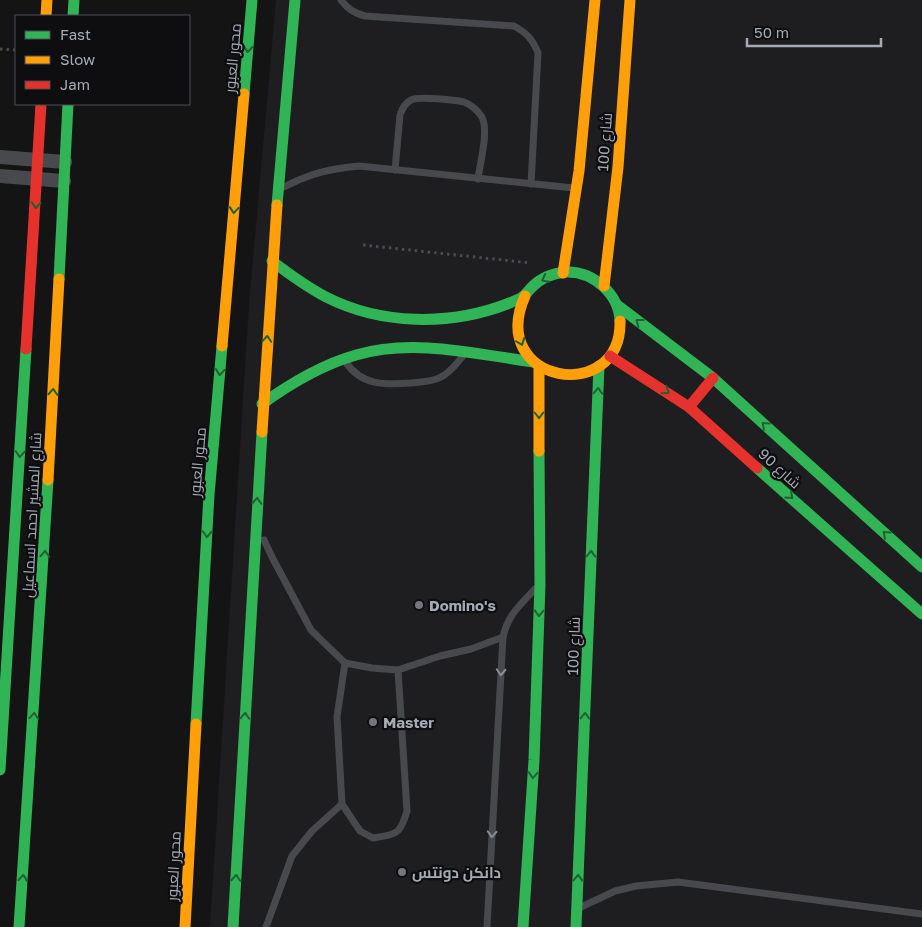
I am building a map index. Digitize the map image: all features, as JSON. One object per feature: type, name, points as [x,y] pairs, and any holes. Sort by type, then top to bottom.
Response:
[{"type":"main road","points":[[46,15],[47,0]]},
{"type":"main road","points":[[73,15],[74,0]]},
{"type":"main road","name":"محور العبور","points":[[185,927],[209,495],[252,0]]},
{"type":"main road","points":[[233,927],[262,404],[277,190],[296,0]]},
{"type":"main road","name":"شارع 100","points":[[563,272],[572,230],[577,188],[595,0]]},
{"type":"main road","name":"شارع 100","points":[[604,286],[618,167],[630,0]]},
{"type":"main road","name":"شارع المشير احمد اسماعيل","points":[[0,770],[5,609],[41,105]]},
{"type":"main road","name":"شارع المشير احمد اسماعيل","points":[[19,927],[38,659],[68,105]]},
{"type":"main road","points":[[272,261],[302,284],[335,301],[371,313],[408,319],[446,319],[483,312],[525,296]]},
{"type":"main road","points":[[563,272],[578,273],[592,278],[604,286],[612,295],[620,316],[617,342],[610,356],[599,366],[579,375],[565,376],[551,373],[536,364],[522,348],[517,330],[518,312],[525,296],[536,283],[549,276],[563,272]]},
{"type":"main road","name":"شارع 90","points":[[617,305],[714,378],[922,567]]},
{"type":"main road","points":[[262,404],[314,371],[344,359],[372,351],[400,348],[430,349],[536,364]]},
{"type":"main road","name":"شارع 90","points":[[610,356],[689,407],[922,614]]},
{"type":"main road","points":[[523,927],[534,760],[540,584],[536,364]]},
{"type":"main road","name":"شارع 100","points":[[576,927],[599,366]]},
{"type":"main road","points":[[689,407],[714,378]]},
{"type":"street","points":[[0,157],[65,162]]},
{"type":"street","points":[[0,176],[64,181]]},
{"type":"lane","points":[[341,0],[347,8],[356,14],[365,16],[514,26],[530,37],[538,53],[531,184]]},
{"type":"lane","points":[[395,170],[400,115],[403,107],[409,100],[417,97],[464,102],[475,108],[482,118],[485,130],[478,179]]},
{"type":"lane","points":[[277,190],[303,177],[330,169],[359,166],[577,188]]},
{"type":"lane","points":[[344,359],[358,376],[368,381],[390,384],[433,381],[443,376],[465,354]]},
{"type":"lane","points":[[256,520],[272,559],[311,630],[345,663],[398,670],[440,656],[471,649],[503,637]]},
{"type":"lane","points":[[487,927],[503,637],[512,613],[540,584]]},
{"type":"lane","points":[[345,663],[337,717],[342,804],[360,830],[373,838],[393,835],[402,828],[407,811],[398,670]]},
{"type":"lane","points":[[266,927],[292,856],[312,831],[342,804]]},
{"type":"lane","points":[[577,909],[602,896],[629,887],[657,882],[678,882],[922,914]]},
{"type":"path","points":[[0,49],[15,50]]},
{"type":"path","points":[[363,245],[525,262],[542,268],[549,276]]},
{"type":"shaded area","points":[[276,0],[922,0],[922,927],[210,927],[249,304]]},
{"type":"traffic: fast","points":[[73,15],[74,0]]},
{"type":"traffic: fast","points":[[244,94],[252,0]]},
{"type":"traffic: fast","points":[[277,205],[295,0]]},
{"type":"traffic: fast","points":[[59,279],[68,105]]},
{"type":"traffic: fast","points":[[272,261],[312,289],[347,306],[369,313],[416,319],[439,319],[485,311],[521,298],[539,281],[548,276],[566,272],[576,273],[586,275],[595,280],[610,293],[615,302],[620,321]]},
{"type":"traffic: fast","points":[[617,305],[713,378],[922,567]]},
{"type":"traffic: fast","points":[[196,724],[209,495],[222,346]]},
{"type":"traffic: fast","points":[[262,404],[319,369],[343,359],[378,350],[400,348],[444,349],[533,362]]},
{"type":"traffic: fast","points":[[0,770],[26,349]]},
{"type":"traffic: fast","points":[[576,927],[599,366]]},
{"type":"traffic: fast","points":[[233,927],[262,432]]},
{"type":"traffic: fast","points":[[523,927],[534,760],[540,584],[539,451]]},
{"type":"traffic: fast","points":[[757,468],[922,614]]},
{"type":"traffic: fast","points":[[19,927],[48,480]]},
{"type":"traffic: slow","points":[[46,15],[47,0]]},
{"type":"traffic: slow","points":[[563,273],[579,171],[595,0]]},
{"type":"traffic: slow","points":[[604,286],[618,167],[630,0]]},
{"type":"traffic: slow","points":[[222,346],[244,94]]},
{"type":"traffic: slow","points":[[262,432],[277,205]]},
{"type":"traffic: slow","points":[[48,480],[59,279]]},
{"type":"traffic: slow","points":[[525,296],[518,326],[524,349],[538,365],[559,373],[581,374],[601,365],[615,348],[620,321]]},
{"type":"traffic: slow","points":[[539,366],[539,451]]},
{"type":"traffic: slow","points":[[185,927],[196,724]]},
{"type":"traffic: jam","points":[[26,349],[41,105]]},
{"type":"traffic: jam","points":[[610,356],[689,407],[757,468]]},
{"type":"traffic: jam","points":[[689,407],[713,378]]},
{"type":"place","name":"Domino's","points":[[419,605]]},
{"type":"place","name":"Master","points":[[373,722]]},
{"type":"place","name":"دانكن دونتس","points":[[402,872]]}]
